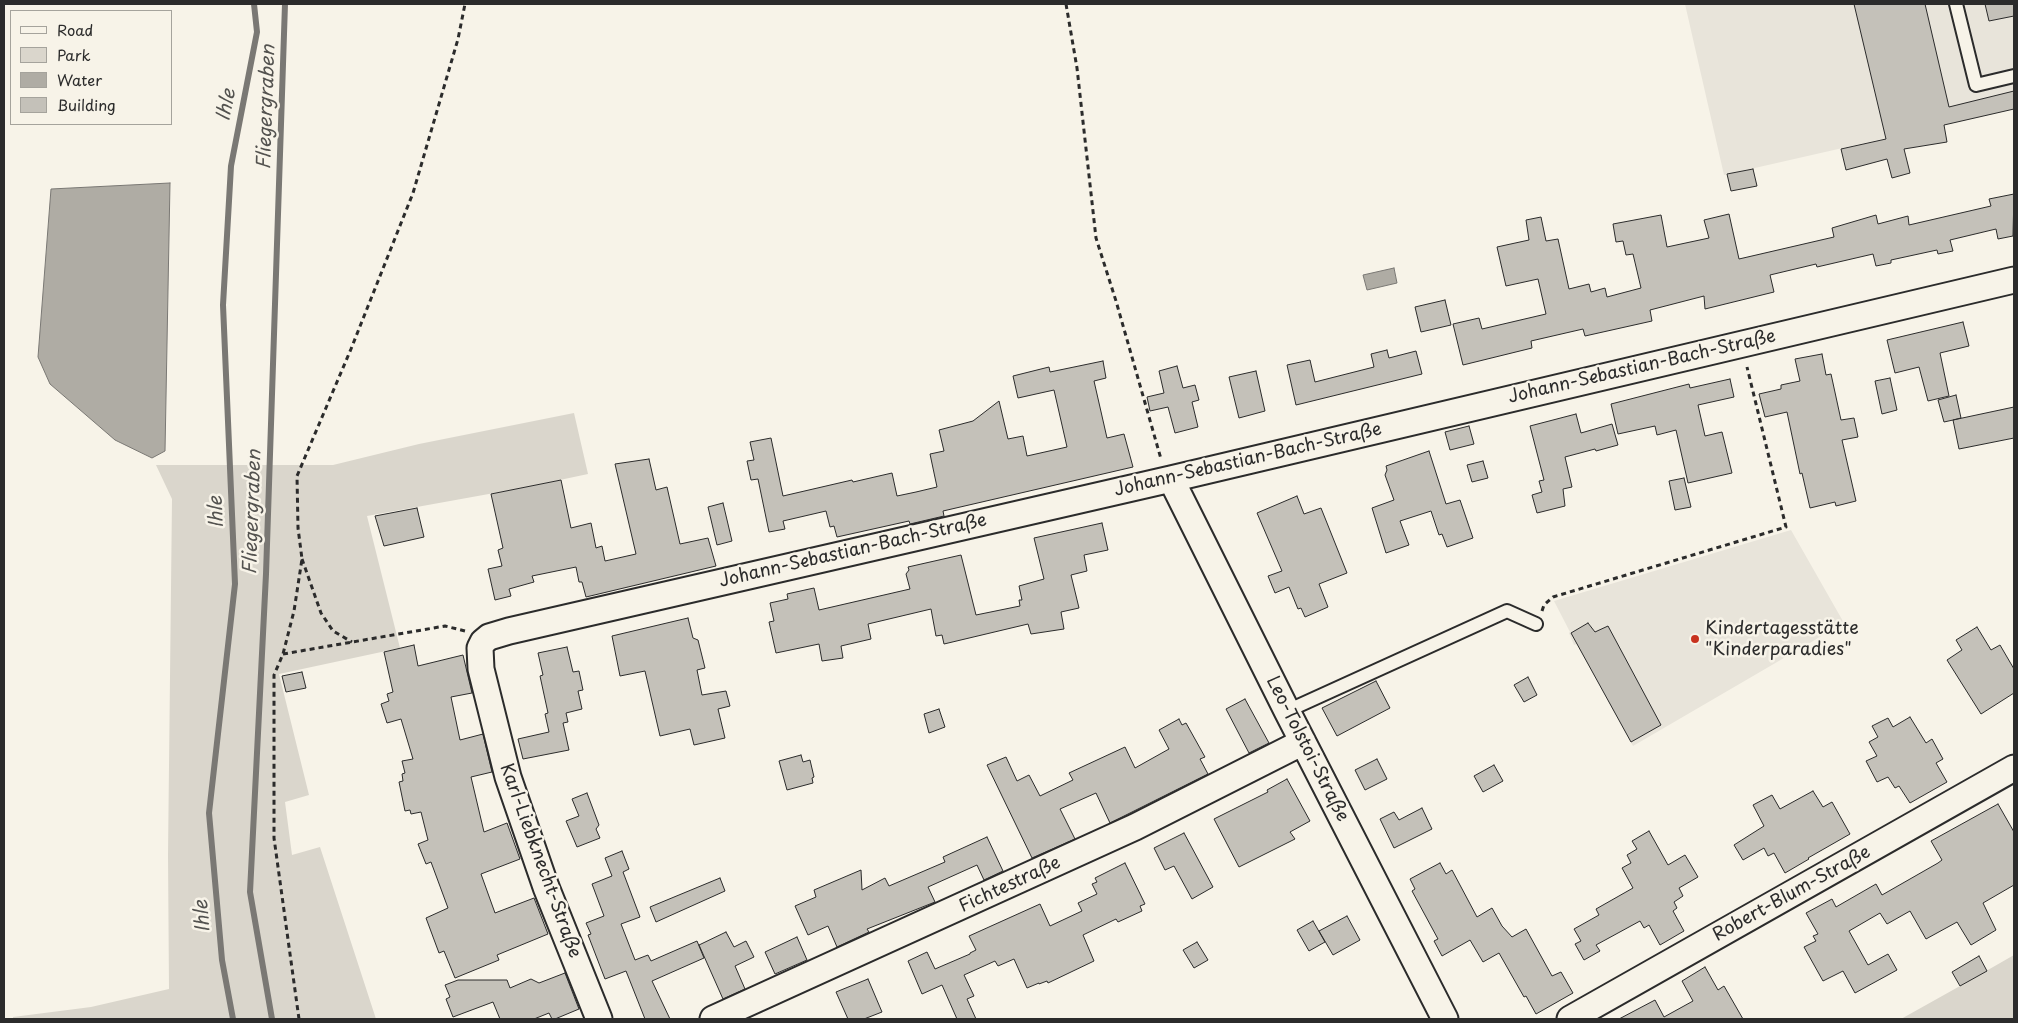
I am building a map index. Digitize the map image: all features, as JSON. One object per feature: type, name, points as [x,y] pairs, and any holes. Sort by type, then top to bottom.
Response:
[{"type":"street","name":"Johann-Sebastian-Bach-Straße","points":[[483,642],[489,637],[509,631],[2014,280]]},
{"type":"street","name":"Leo-Tolstoi-Straße","points":[[1171,478],[1287,711],[1445,1019]]},
{"type":"street","name":"Karl-Liebknecht-Straße","points":[[483,642],[480,648],[481,670],[511,786],[546,887],[599,1019]]},
{"type":"street","name":"Fichtestraße","points":[[713,1019],[1135,827],[1303,742]]},
{"type":"street","name":"Robert-Blum-Straße","points":[[1570,1019],[2014,768]]},
{"type":"lane","points":[[1956,4],[1976,85],[2014,76]]},
{"type":"lane","points":[[1287,711],[1507,611],[1536,624]]},
{"type":"path","points":[[353,643],[333,632],[321,613],[302,559],[298,528],[297,476],[351,349],[412,193],[458,39],[465,4]]},
{"type":"path","points":[[1066,4],[1076,68],[1096,238],[1116,301],[1159,455],[1171,478]]},
{"type":"path","points":[[1536,624],[1544,605],[1553,597],[1786,527],[1741,344]]},
{"type":"path","points":[[299,1019],[274,838],[274,675],[283,654],[294,611],[302,559]]},
{"type":"path","points":[[283,654],[445,626],[466,631],[483,642]]},
{"type":"shaded area","points":[[1685,4],[2014,4],[2014,109],[1724,175]]},
{"type":"shaded area","name":"Kindertagesstätte \"Kinderparadies\"","points":[[1791,530],[1844,623],[1633,746],[1577,644],[1574,645],[1570,632],[1554,601]]},
{"type":"green space","points":[[574,413],[588,474],[367,516],[400,648],[279,674],[309,795],[285,802],[292,855],[320,847],[376,1019],[13,1019],[13,1017],[91,1007],[169,989],[168,855],[172,499],[156,465],[333,465],[419,444]]},
{"type":"green space","points":[[2014,955],[2014,1019],[1901,1019],[1960,986]]},
{"type":"water","points":[[170,183],[165,451],[152,458],[115,440],[50,384],[38,357],[51,189]]},
{"type":"water","points":[[1394,268],[1397,283],[1367,290],[1363,275]]},
{"type":"building","points":[[1854,4],[1925,4],[1949,107],[2014,91],[2014,109],[1944,125],[1947,142],[1904,149],[1910,173],[1892,178],[1887,159],[1846,170],[1841,149],[1886,139]]},
{"type":"building","points":[[1985,4],[2014,4],[2014,16],[1989,21]]},
{"type":"building","points":[[1753,169],[1757,186],[1731,191],[1727,174]]},
{"type":"building","points":[[2014,194],[2013,236],[1998,239],[1996,229],[1950,240],[1953,251],[1938,254],[1937,250],[1891,260],[1891,263],[1876,266],[1873,254],[1817,267],[1816,264],[1770,275],[1774,292],[1705,309],[1704,296],[1650,310],[1652,321],[1585,336],[1583,329],[1531,341],[1532,348],[1463,365],[1453,324],[1479,318],[1482,329],[1546,314],[1538,279],[1506,286],[1497,247],[1529,240],[1526,220],[1541,217],[1546,241],[1558,239],[1569,289],[1589,284],[1591,292],[1605,288],[1607,297],[1641,288],[1633,254],[1626,255],[1623,241],[1616,242],[1613,224],[1661,215],[1667,247],[1709,238],[1704,220],[1729,214],[1739,259],[1834,237],[1832,228],[1876,215],[1878,224],[1908,216],[1909,225],[1991,206],[1989,199]]},
{"type":"building","points":[[1445,300],[1451,325],[1421,332],[1415,307]]},
{"type":"building","points":[[1963,322],[1969,346],[1940,353],[1949,396],[1928,401],[1919,367],[1895,373],[1887,340]]},
{"type":"building","points":[[1387,350],[1389,358],[1416,351],[1422,374],[1296,405],[1287,365],[1310,360],[1315,382],[1374,367],[1371,354]]},
{"type":"building","points":[[1822,354],[1826,375],[1831,374],[1841,420],[1854,418],[1858,437],[1842,440],[1856,501],[1836,506],[1835,502],[1810,508],[1802,473],[1800,474],[1787,412],[1765,417],[1759,394],[1781,389],[1781,385],[1800,381],[1795,359]]},
{"type":"building","points":[[1103,361],[1106,378],[1094,381],[1107,438],[1124,434],[1133,467],[943,511],[944,516],[910,524],[909,521],[837,537],[834,526],[830,527],[826,511],[783,521],[785,529],[769,532],[758,479],[751,480],[747,461],[754,460],[750,442],[771,438],[783,496],[892,473],[897,496],[916,492],[937,487],[930,454],[944,451],[939,430],[973,421],[999,401],[1008,439],[1023,436],[1027,456],[1067,447],[1054,390],[1018,398],[1013,376],[1049,367],[1050,372]]},
{"type":"building","points":[[1177,366],[1183,388],[1195,385],[1199,400],[1192,402],[1198,427],[1175,433],[1168,407],[1150,411],[1147,397],[1164,393],[1159,371]]},
{"type":"building","points":[[1256,371],[1265,411],[1239,418],[1229,377]]},
{"type":"building","points":[[1890,378],[1897,410],[1882,414],[1875,381]]},
{"type":"building","points":[[1730,379],[1734,397],[1698,405],[1705,436],[1722,432],[1732,473],[1688,483],[1676,430],[1657,435],[1655,426],[1618,434],[1611,404],[1689,384],[1690,388]]},
{"type":"building","points":[[1956,395],[1961,418],[1944,422],[1938,400]]},
{"type":"building","points":[[2014,407],[2014,438],[1959,449],[1953,420]]},
{"type":"building","points":[[1576,414],[1581,433],[1612,424],[1618,445],[1565,457],[1572,487],[1563,489],[1565,506],[1537,513],[1532,495],[1542,492],[1539,481],[1544,480],[1530,426]]},
{"type":"building","points":[[1469,426],[1474,444],[1450,450],[1445,432]]},
{"type":"building","points":[[1429,451],[1446,504],[1460,500],[1473,538],[1447,547],[1442,534],[1439,535],[1431,511],[1400,521],[1409,545],[1386,553],[1372,508],[1394,500],[1385,475],[1386,466]]},
{"type":"building","points":[[649,459],[656,490],[667,487],[680,544],[708,538],[716,566],[586,597],[582,582],[579,582],[576,567],[532,576],[534,582],[509,589],[511,596],[495,600],[488,569],[502,566],[498,550],[503,548],[491,494],[561,480],[571,528],[591,523],[596,548],[602,546],[605,561],[636,554],[615,464]]},
{"type":"building","points":[[1483,461],[1488,478],[1472,482],[1467,465]]},
{"type":"building","points":[[1684,478],[1691,507],[1675,510],[1669,481]]},
{"type":"building","points":[[1297,496],[1304,514],[1321,508],[1347,573],[1319,584],[1328,607],[1305,617],[1301,608],[1298,609],[1289,587],[1275,593],[1268,576],[1282,571],[1257,513]]},
{"type":"building","points":[[723,503],[732,541],[717,545],[708,507]]},
{"type":"building","points":[[417,508],[424,537],[384,546],[375,516]]},
{"type":"building","points":[[1102,523],[1108,550],[1084,555],[1087,571],[1071,575],[1079,608],[1061,612],[1064,629],[1031,634],[1028,624],[944,644],[942,635],[936,636],[931,609],[868,624],[871,639],[841,646],[843,658],[822,661],[819,644],[776,653],[769,622],[774,621],[770,603],[788,599],[787,594],[814,588],[819,610],[910,589],[906,574],[909,570],[908,567],[961,555],[976,615],[1020,606],[1019,600],[1022,600],[1019,586],[1044,579],[1034,538]]},
{"type":"building","points":[[688,618],[693,638],[698,640],[705,668],[697,670],[702,695],[726,691],[730,706],[718,709],[725,738],[694,745],[690,729],[660,736],[645,671],[620,676],[612,636]]},
{"type":"building","points":[[1588,623],[1595,632],[1608,626],[1661,725],[1631,742],[1571,633]]},
{"type":"building","points":[[1977,627],[1991,650],[2000,645],[2014,669],[2014,693],[1981,714],[1947,660],[1962,650],[1956,640]]},
{"type":"building","points":[[414,645],[418,666],[463,655],[472,693],[451,697],[460,740],[483,734],[492,772],[471,777],[484,832],[507,823],[520,859],[481,874],[495,913],[534,898],[548,934],[497,955],[499,960],[455,978],[444,951],[439,953],[426,918],[448,908],[431,862],[426,864],[418,844],[428,840],[421,812],[411,814],[410,810],[405,811],[399,782],[403,781],[402,774],[405,773],[402,761],[413,759],[401,719],[387,723],[381,704],[389,701],[387,694],[393,692],[384,652]]},
{"type":"building","points":[[567,647],[573,672],[579,671],[583,690],[578,691],[582,709],[566,713],[568,722],[563,723],[569,750],[523,759],[518,739],[549,732],[545,714],[548,713],[540,676],[543,675],[538,653]]},
{"type":"building","points":[[302,672],[306,688],[286,692],[282,676]]},
{"type":"building","points":[[1528,677],[1537,695],[1524,702],[1514,685]]},
{"type":"building","points":[[1376,681],[1390,708],[1337,736],[1322,708]]},
{"type":"building","points":[[1245,699],[1269,743],[1249,753],[1226,709]]},
{"type":"building","points":[[939,709],[945,727],[929,733],[924,714]]},
{"type":"building","points":[[1910,717],[1926,743],[1932,739],[1943,759],[1936,763],[1947,782],[1910,803],[1899,786],[1895,788],[1888,777],[1877,782],[1866,761],[1877,756],[1869,742],[1878,737],[1872,726],[1888,718],[1893,727]]},
{"type":"building","points":[[1179,719],[1182,725],[1186,723],[1205,757],[1200,759],[1208,774],[1110,823],[1096,793],[1060,809],[1075,839],[1032,858],[987,765],[1006,757],[1017,781],[1029,775],[1040,796],[1073,780],[1069,773],[1125,747],[1135,768],[1169,749],[1159,730]]},
{"type":"building","points":[[801,755],[803,762],[810,760],[814,777],[812,778],[813,783],[787,790],[779,761]]},
{"type":"building","points":[[1377,759],[1387,779],[1365,790],[1355,770]]},
{"type":"building","points":[[1494,765],[1503,781],[1483,792],[1474,776]]},
{"type":"building","points":[[1287,779],[1310,821],[1290,832],[1295,839],[1239,867],[1214,819],[1268,792],[1267,790]]},
{"type":"building","points":[[1813,791],[1823,807],[1832,802],[1850,834],[1785,873],[1774,853],[1768,856],[1764,848],[1743,860],[1734,845],[1764,826],[1753,805],[1772,795],[1780,809]]},
{"type":"building","points":[[587,793],[599,825],[596,829],[600,838],[577,847],[566,821],[579,816],[572,799]]},
{"type":"building","points":[[1998,804],[2014,832],[2014,885],[1983,903],[1996,930],[1971,945],[1957,922],[1926,939],[1910,911],[1887,924],[1880,913],[1849,931],[1868,965],[1888,954],[1897,970],[1855,993],[1843,971],[1823,981],[1804,947],[1816,941],[1813,936],[1818,934],[1806,913],[1832,899],[1836,907],[1876,884],[1882,895],[1942,860],[1931,841]]},
{"type":"building","points":[[1422,808],[1432,829],[1394,848],[1380,819],[1394,812],[1399,820]]},
{"type":"building","points":[[1649,831],[1668,865],[1685,855],[1698,877],[1679,888],[1683,896],[1674,902],[1677,908],[1673,911],[1684,931],[1660,945],[1649,925],[1644,928],[1640,921],[1596,945],[1600,951],[1584,960],[1575,944],[1581,941],[1574,929],[1599,915],[1596,909],[1633,888],[1622,868],[1631,863],[1627,855],[1637,849],[1632,841]]},
{"type":"building","points":[[1184,833],[1213,887],[1192,899],[1174,866],[1165,870],[1154,848]]},
{"type":"building","points":[[987,837],[1003,871],[984,880],[977,865],[928,887],[935,902],[867,929],[869,932],[837,947],[828,926],[808,935],[795,906],[816,897],[814,890],[861,870],[862,890],[885,878],[889,886],[945,862],[943,857]]},
{"type":"building","points":[[622,851],[629,869],[623,872],[640,917],[621,924],[635,960],[648,955],[651,961],[697,941],[704,958],[652,981],[670,1019],[645,1019],[626,971],[605,979],[588,935],[591,934],[586,923],[604,916],[592,884],[612,876],[605,858]]},
{"type":"building","points":[[1125,863],[1145,904],[1140,906],[1142,911],[1118,922],[1116,919],[1083,935],[1094,961],[1048,983],[1047,981],[1027,988],[1014,959],[998,966],[995,961],[964,975],[974,996],[967,999],[976,1019],[957,1019],[942,985],[922,994],[908,961],[927,952],[935,969],[970,954],[976,950],[969,936],[1040,904],[1050,926],[1082,911],[1078,903],[1097,894],[1092,884],[1097,882],[1095,878]]},
{"type":"building","points":[[1440,863],[1446,874],[1452,870],[1477,917],[1492,908],[1502,926],[1512,937],[1526,929],[1552,976],[1561,972],[1573,993],[1536,1014],[1499,953],[1483,962],[1470,940],[1442,956],[1434,941],[1438,939],[1412,891],[1415,889],[1410,879]]},
{"type":"building","points":[[720,878],[725,891],[656,922],[650,907]]},
{"type":"building","points":[[1347,916],[1360,940],[1333,955],[1319,931]]},
{"type":"building","points":[[1313,921],[1325,942],[1309,951],[1297,930]]},
{"type":"building","points":[[726,932],[734,947],[746,941],[754,957],[735,966],[745,989],[723,999],[699,945]]},
{"type":"building","points":[[797,937],[807,960],[775,974],[765,952]]},
{"type":"building","points":[[1197,942],[1208,960],[1194,968],[1183,950]]},
{"type":"building","points":[[1979,956],[1987,971],[1960,986],[1952,972]]},
{"type":"building","points":[[1705,967],[1718,990],[1724,986],[1743,1019],[1619,1019],[1655,1000],[1664,1017],[1693,1001],[1682,981]]},
{"type":"building","points":[[565,973],[579,1009],[555,1019],[552,1019],[549,1013],[534,1019],[500,1019],[493,1002],[453,1017],[446,999],[450,997],[445,985],[458,980],[507,980],[510,988],[531,979],[539,983]]},
{"type":"building","points":[[868,979],[882,1012],[864,1019],[848,1019],[836,992]]},
{"type":"waterway","name":"Ihle","points":[[233,1019],[222,960],[209,813],[235,584],[223,305],[231,166],[257,32],[254,4]]},
{"type":"waterway","name":"Fliegergraben","points":[[272,1019],[250,892],[266,574],[285,4]]},
{"type":"place","name":"Kindertagesstätte \"Kinderparadies\"","points":[[1695,639]]}]
